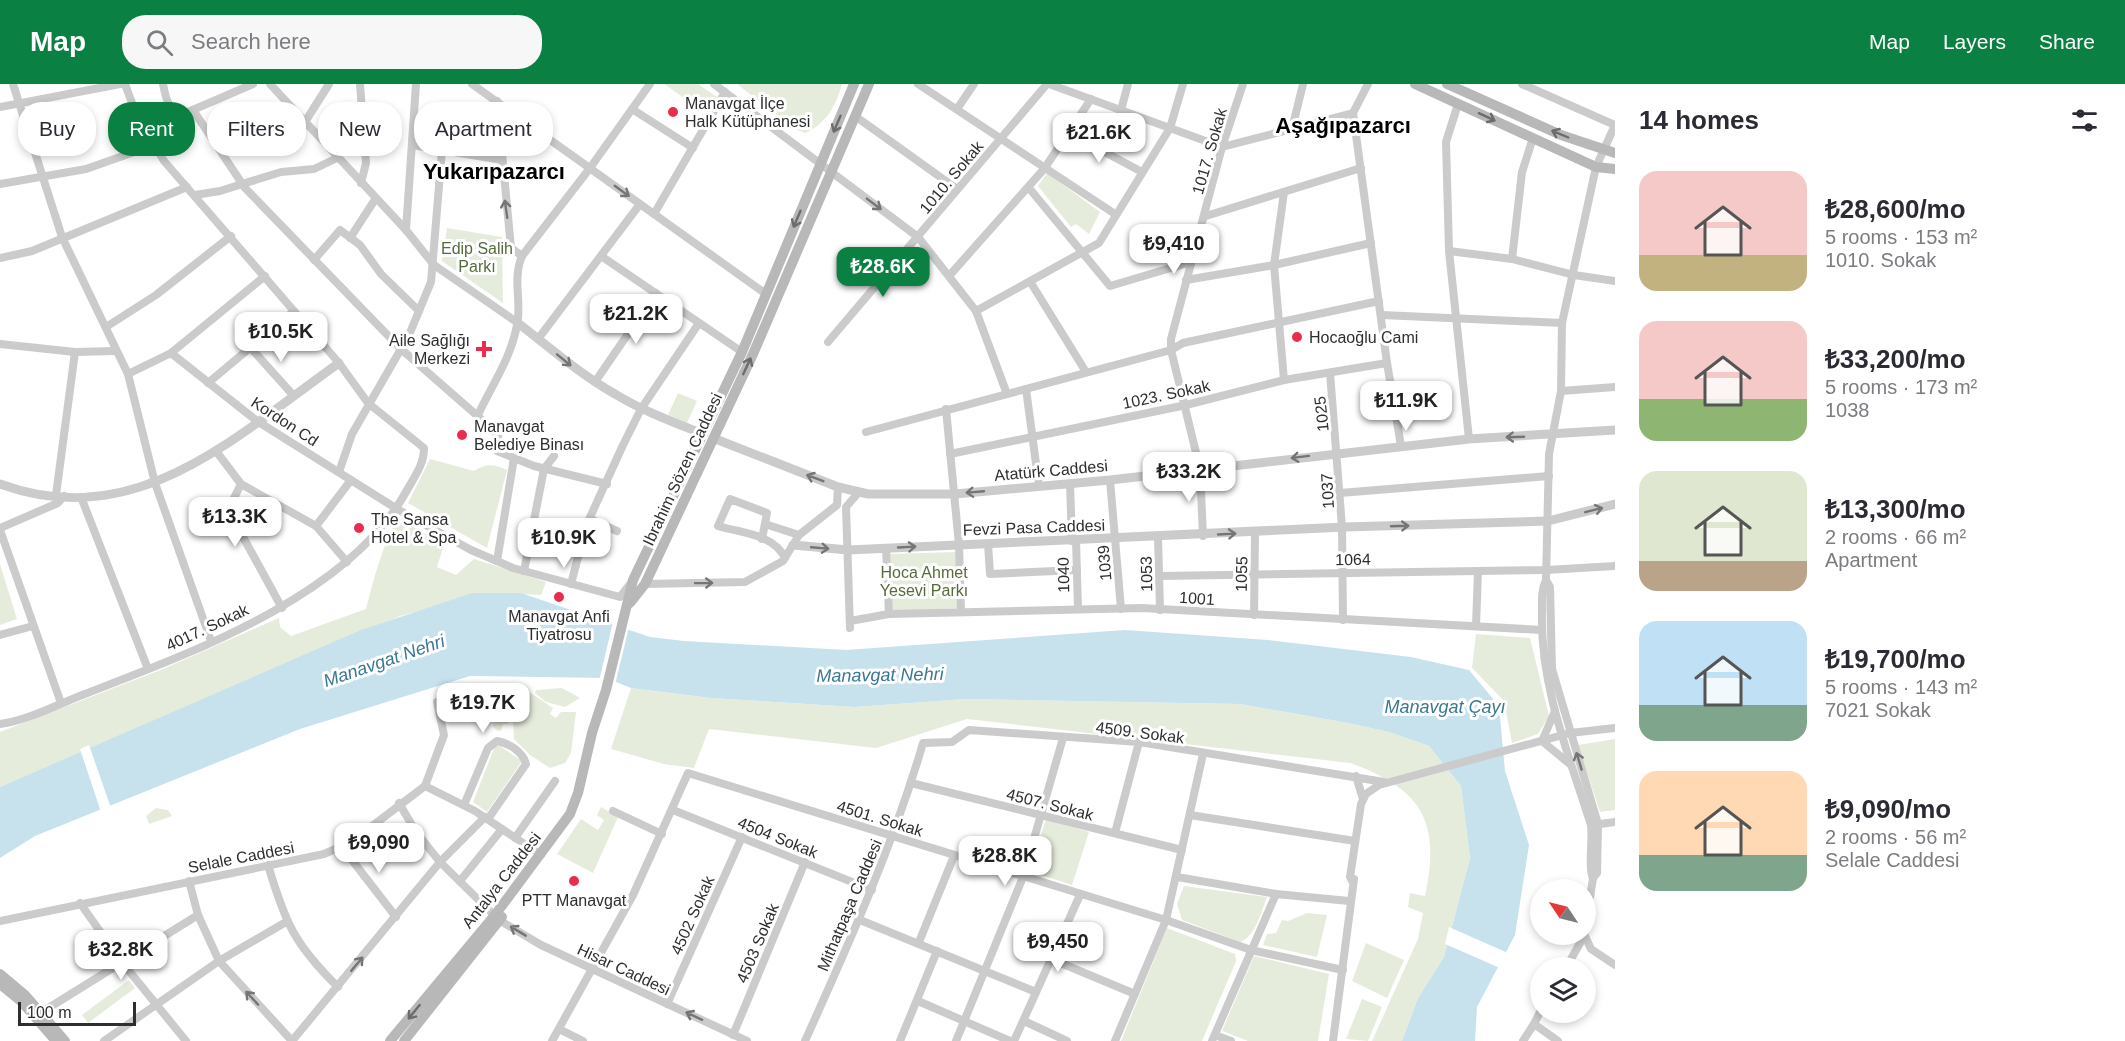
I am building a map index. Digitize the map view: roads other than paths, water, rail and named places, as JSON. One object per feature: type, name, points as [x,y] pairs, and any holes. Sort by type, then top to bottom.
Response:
[{"type":"main road","name":"Ibrahim Sözen Caddesi","points":[[626,611],[645,584],[854,84]]},
{"type":"main road","name":"Ibrahim Sözen Caddesi","points":[[626,611],[633,580],[757,344],[869,84]]},
{"type":"main road","points":[[1414,84],[1596,167],[1615,169]]},
{"type":"main road","points":[[1447,84],[1610,152]]},
{"type":"main road","name":"Antalya Caddesi","points":[[390,1041],[497,917],[570,814],[578,793],[626,611]]},
{"type":"main road","name":"Antalya Caddesi","points":[[404,1041],[576,815],[583,795],[597,718]]},
{"type":"main road","points":[[0,974],[42,1012],[65,1041]]},
{"type":"main road","points":[[0,984],[21,1001],[56,1041]]},
{"type":"street","points":[[13,84],[18,102]]},
{"type":"street","points":[[29,102],[120,84]]},
{"type":"street","points":[[125,84],[132,102]]},
{"type":"street","points":[[164,84],[167,102]]},
{"type":"street","points":[[195,109],[253,84]]},
{"type":"street","points":[[270,84],[287,102]]},
{"type":"street","points":[[306,120],[329,84]]},
{"type":"street","points":[[360,84],[366,163],[361,183]]},
{"type":"street","points":[[406,230],[416,84]]},
{"type":"street","points":[[472,84],[766,294]]},
{"type":"street","points":[[478,415],[507,361],[518,323],[516,303],[518,268],[522,256],[590,168],[650,84]]},
{"type":"street","points":[[714,84],[918,237],[976,311],[1007,394]]},
{"type":"street","points":[[918,84],[1115,214]]},
{"type":"street","points":[[957,110],[974,84]]},
{"type":"street","points":[[1048,84],[1222,147],[1353,113]]},
{"type":"street","name":"1010. Sokak","points":[[828,342],[1048,84]]},
{"type":"street","points":[[1120,110],[1128,84]]},
{"type":"street","points":[[976,311],[1099,243],[1170,128],[1183,84]]},
{"type":"street","name":"1017. Sokak","points":[[1203,536],[1200,469],[1170,339],[1206,216],[1222,147],[1243,84]]},
{"type":"street","points":[[1292,129],[1303,84]]},
{"type":"street","points":[[1368,84],[1353,113],[1387,363],[1401,446]]},
{"type":"street","points":[[1522,84],[1615,125],[1610,152],[1596,167],[1562,323],[1561,391],[1549,454],[1546,580],[1550,587],[1552,669],[1571,765],[1595,825]]},
{"type":"street","points":[[654,214],[725,92]]},
{"type":"street","points":[[949,276],[1029,188],[1091,99]]},
{"type":"street","points":[[497,101],[511,248],[522,256]]},
{"type":"street","points":[[0,106],[18,104]]},
{"type":"street","points":[[1458,104],[1446,142],[1449,251],[1469,439]]},
{"type":"street","points":[[632,109],[693,148]]},
{"type":"street","points":[[195,113],[241,183],[401,349],[478,415],[498,436],[497,451],[544,469],[607,484]]},
{"type":"street","points":[[855,116],[957,189]]},
{"type":"street","points":[[306,123],[406,230],[434,265],[518,323]]},
{"type":"street","points":[[1068,132],[1142,172]]},
{"type":"street","points":[[1512,259],[1522,172],[1533,138]]},
{"type":"street","points":[[36,156],[62,237],[128,374],[155,483],[211,640]]},
{"type":"street","points":[[0,184],[86,169],[123,156]]},
{"type":"street","points":[[163,156],[339,363],[368,403]]},
{"type":"street","points":[[339,472],[352,434],[401,349],[432,282],[442,156]]},
{"type":"street","points":[[478,156],[502,160]]},
{"type":"street","points":[[195,195],[220,191],[281,172],[314,169],[337,158]]},
{"type":"street","points":[[1206,216],[1361,168]]},
{"type":"street","points":[[0,258],[32,251],[187,187]]},
{"type":"street","points":[[1029,188],[1110,285],[1191,262]]},
{"type":"street","points":[[1284,192],[1274,265],[1284,380]]},
{"type":"street","points":[[350,238],[376,198]]},
{"type":"street","points":[[538,339],[640,204]]},
{"type":"street","points":[[314,260],[340,230],[360,245],[381,274],[419,311]]},
{"type":"street","points":[[106,327],[156,295],[231,236]]},
{"type":"street","points":[[1186,280],[1274,265],[1371,243]]},
{"type":"street","points":[[1449,251],[1512,259],[1574,275],[1615,281]]},
{"type":"street","points":[[601,256],[742,352]]},
{"type":"street","points":[[128,374],[171,353],[265,276]]},
{"type":"street","points":[[1030,283],[1086,372]]},
{"type":"street","points":[[595,382],[656,293]]},
{"type":"street","points":[[866,432],[1171,350],[1183,343],[1379,302]]},
{"type":"street","points":[[501,312],[516,303]]},
{"type":"street","points":[[208,383],[294,311]]},
{"type":"street","points":[[1382,315],[1562,323]]},
{"type":"street","name":"Atatürk Caddesi","points":[[518,323],[595,382],[641,409],[838,487],[859,492],[955,494],[1110,480],[1469,439],[1615,430]]},
{"type":"street","points":[[572,584],[590,519],[641,409],[699,323]]},
{"type":"street","points":[[0,345],[75,352],[115,351]]},
{"type":"street","points":[[250,347],[293,396]]},
{"type":"street","points":[[61,703],[0,529],[58,503],[75,352]]},
{"type":"street","name":"Kordon Cd","points":[[171,353],[257,421],[397,508],[471,550],[524,571],[620,597],[633,580]]},
{"type":"street","points":[[0,484],[23,493],[97,498],[155,483],[200,462],[339,363]]},
{"type":"street","name":"1023. Sokak","points":[[950,454],[1186,405],[1284,380],[1387,363]]},
{"type":"street","name":"1025","points":[[1330,373],[1338,453]]},
{"type":"street","points":[[1561,391],[1615,387]]},
{"type":"street","points":[[1026,389],[1039,486]]},
{"type":"street","name":"4017. Sokak","points":[[0,724],[148,669],[282,608],[347,562],[381,530],[397,508],[424,459],[424,448],[368,403]]},
{"type":"street","points":[[946,409],[959,545],[961,612]]},
{"type":"street","points":[[216,451],[241,484],[316,526],[347,562]]},
{"type":"street","name":"1037","points":[[1338,453],[1343,620]]},
{"type":"street","points":[[524,571],[535,528],[544,469],[554,456]]},
{"type":"street","points":[[497,561],[514,458]]},
{"type":"street","points":[[1340,493],[1549,476]]},
{"type":"street","points":[[316,526],[351,480]]},
{"type":"street","name":"1039","points":[[1110,480],[1121,609]]},
{"type":"street","points":[[241,484],[232,502],[231,515],[282,608]]},
{"type":"street","name":"1040","points":[[1070,484],[1078,609]]},
{"type":"street","points":[[645,584],[745,582],[785,558],[800,535],[837,505],[838,487]]},
{"type":"street","points":[[848,550],[846,507],[859,492]]},
{"type":"street","points":[[81,497],[148,669]]},
{"type":"street","points":[[762,539],[767,513],[730,499],[718,526],[775,545],[785,558]]},
{"type":"street","name":"Fevzi Pasa Caddesi","points":[[792,545],[848,550],[1203,536],[1342,527],[1548,521],[1615,504]]},
{"type":"street","points":[[590,519],[617,531]]},
{"type":"street","points":[[765,524],[800,535]]},
{"type":"street","points":[[535,528],[582,542]]},
{"type":"street","name":"1055","points":[[1254,615],[1255,533]]},
{"type":"street","name":"1053","points":[[1158,537],[1160,610]]},
{"type":"street","points":[[988,544],[990,574],[1077,570]]},
{"type":"street","points":[[886,548],[889,614]]},
{"type":"street","name":"1001","points":[[848,550],[850,625],[889,614],[1121,609],[1542,630]]},
{"type":"street","name":"1064","points":[[1160,576],[1546,570],[1615,566]]},
{"type":"street","points":[[1476,626],[1478,571]]},
{"type":"street","points":[[1546,580],[1542,587],[1542,630],[1546,678],[1555,711],[1566,734],[1595,825],[1591,873],[1593,879]]},
{"type":"street","points":[[0,635],[33,626]]},
{"type":"street","points":[[437,702],[444,735],[425,786],[486,818],[540,855]]},
{"type":"street","points":[[1538,742],[1555,711]]},
{"type":"street","points":[[1333,1041],[1352,881],[1365,804],[1374,793],[1395,782],[1566,734],[1615,728]]},
{"type":"street","name":"4509. Sokak","points":[[923,743],[952,742],[969,730],[1139,742],[1203,754],[1395,782]]},
{"type":"street","points":[[956,1041],[987,970],[1023,877],[1063,738]]},
{"type":"street","points":[[189,881],[198,915],[219,961],[292,1041],[440,862],[486,818],[526,764],[521,754],[503,742],[497,741],[488,748],[464,805]]},
{"type":"street","points":[[1115,833],[1139,742]]},
{"type":"street","points":[[1538,742],[1571,765]]},
{"type":"street","name":"Mithatpaşa Caddesi","points":[[805,1041],[872,890],[923,743]]},
{"type":"street","points":[[1115,1041],[1166,920],[1203,754]]},
{"type":"street","name":"4501. Sokak","points":[[552,1041],[633,896],[688,773],[1166,920],[1251,950],[1343,970]]},
{"type":"street","points":[[1352,881],[1354,841],[1363,799],[1356,777]]},
{"type":"street","points":[[515,838],[555,781]]},
{"type":"street","points":[[1363,799],[1384,782]]},
{"type":"street","name":"4507. Sokak","points":[[911,783],[1182,850]]},
{"type":"street","name":"Selale Caddesi","points":[[0,921],[315,857],[342,847],[425,786]]},
{"type":"street","points":[[399,803],[440,862],[497,917]]},
{"type":"street","name":"4504 Sokak","points":[[673,810],[872,890]]},
{"type":"street","points":[[613,811],[662,834]]},
{"type":"street","points":[[1190,815],[1354,841]]},
{"type":"street","points":[[1595,825],[1615,822]]},
{"type":"street","points":[[460,881],[502,829]]},
{"type":"street","name":"4502 Sokak","points":[[668,1004],[742,837]]},
{"type":"street","points":[[342,847],[396,917]]},
{"type":"street","points":[[919,942],[954,856]]},
{"type":"street","name":"4503 Sokak","points":[[733,1035],[805,862]]},
{"type":"street","points":[[267,865],[286,922],[298,945],[338,987]]},
{"type":"street","points":[[1177,877],[1276,894],[1349,901]]},
{"type":"street","points":[[1231,1041],[1214,1038],[1276,894]]},
{"type":"street","points":[[918,1001],[1012,1041],[1024,1021],[1080,895]]},
{"type":"street","points":[[80,903],[121,961],[186,1041]]},
{"type":"street","points":[[42,1012],[198,915]]},
{"type":"street","name":"Hisar Caddesi","points":[[497,917],[541,945],[747,1041]]},
{"type":"street","points":[[860,920],[919,942],[1036,992]]},
{"type":"street","points":[[104,1041],[219,961],[286,922]]},
{"type":"street","points":[[1589,945],[1591,949],[1615,965]]},
{"type":"street","points":[[900,1041],[937,951]]},
{"type":"street","points":[[1051,959],[1135,994]]},
{"type":"street","points":[[1024,1021],[1066,1041]]},
{"type":"street","points":[[1523,1041],[1534,1024],[1558,1041]]},
{"type":"street","points":[[559,1029],[583,1041]]},
{"type":"water","name":"Manavgat Çayı","points":[[472,593],[521,593],[650,637],[684,641],[846,650],[1125,630],[1268,640],[1411,657],[1469,670],[1499,706],[1505,771],[1529,845],[1515,935],[1477,1007],[1475,1041],[1402,1041],[1418,998],[1444,957],[1470,858],[1461,786],[1429,746],[1389,732],[1240,704],[966,699],[855,707],[711,698],[631,688],[606,678],[470,676],[300,729],[35,836],[0,858],[0,787],[361,630]]},
{"type":"place","name":"Manavgat İlçe Halk Kütüphanesi","points":[[673,112]]},
{"type":"place","name":"Hocaoğlu Cami","points":[[1297,337]]},
{"type":"place","name":"Aile Sağlığı Merkezi","points":[[484,349]]},
{"type":"place","name":"Manavgat Belediye Binası","points":[[462,435]]},
{"type":"place","name":"The Sansa Hotel & Spa","points":[[359,528]]},
{"type":"place","name":"Manavgat Anfi Tiyatrosu","points":[[559,597]]},
{"type":"place","name":"PTT Manavgat","points":[[574,881]]},
{"type":"district","name":"Aşağıpazarcı","points":[[1343,125]]},
{"type":"district","name":"Yukarıpazarcı","points":[[494,171]]},
{"type":"park label","name":"Edip Salih Parkı","points":[[477,257]]},
{"type":"park label","name":"Hoca Ahmet Yesevi Parkı","points":[[924,581]]},
{"type":"water label","name":"Manavgat Nehri","points":[[384,661]]},
{"type":"water label","name":"Manavgat Nehri","points":[[880,675]]}]
